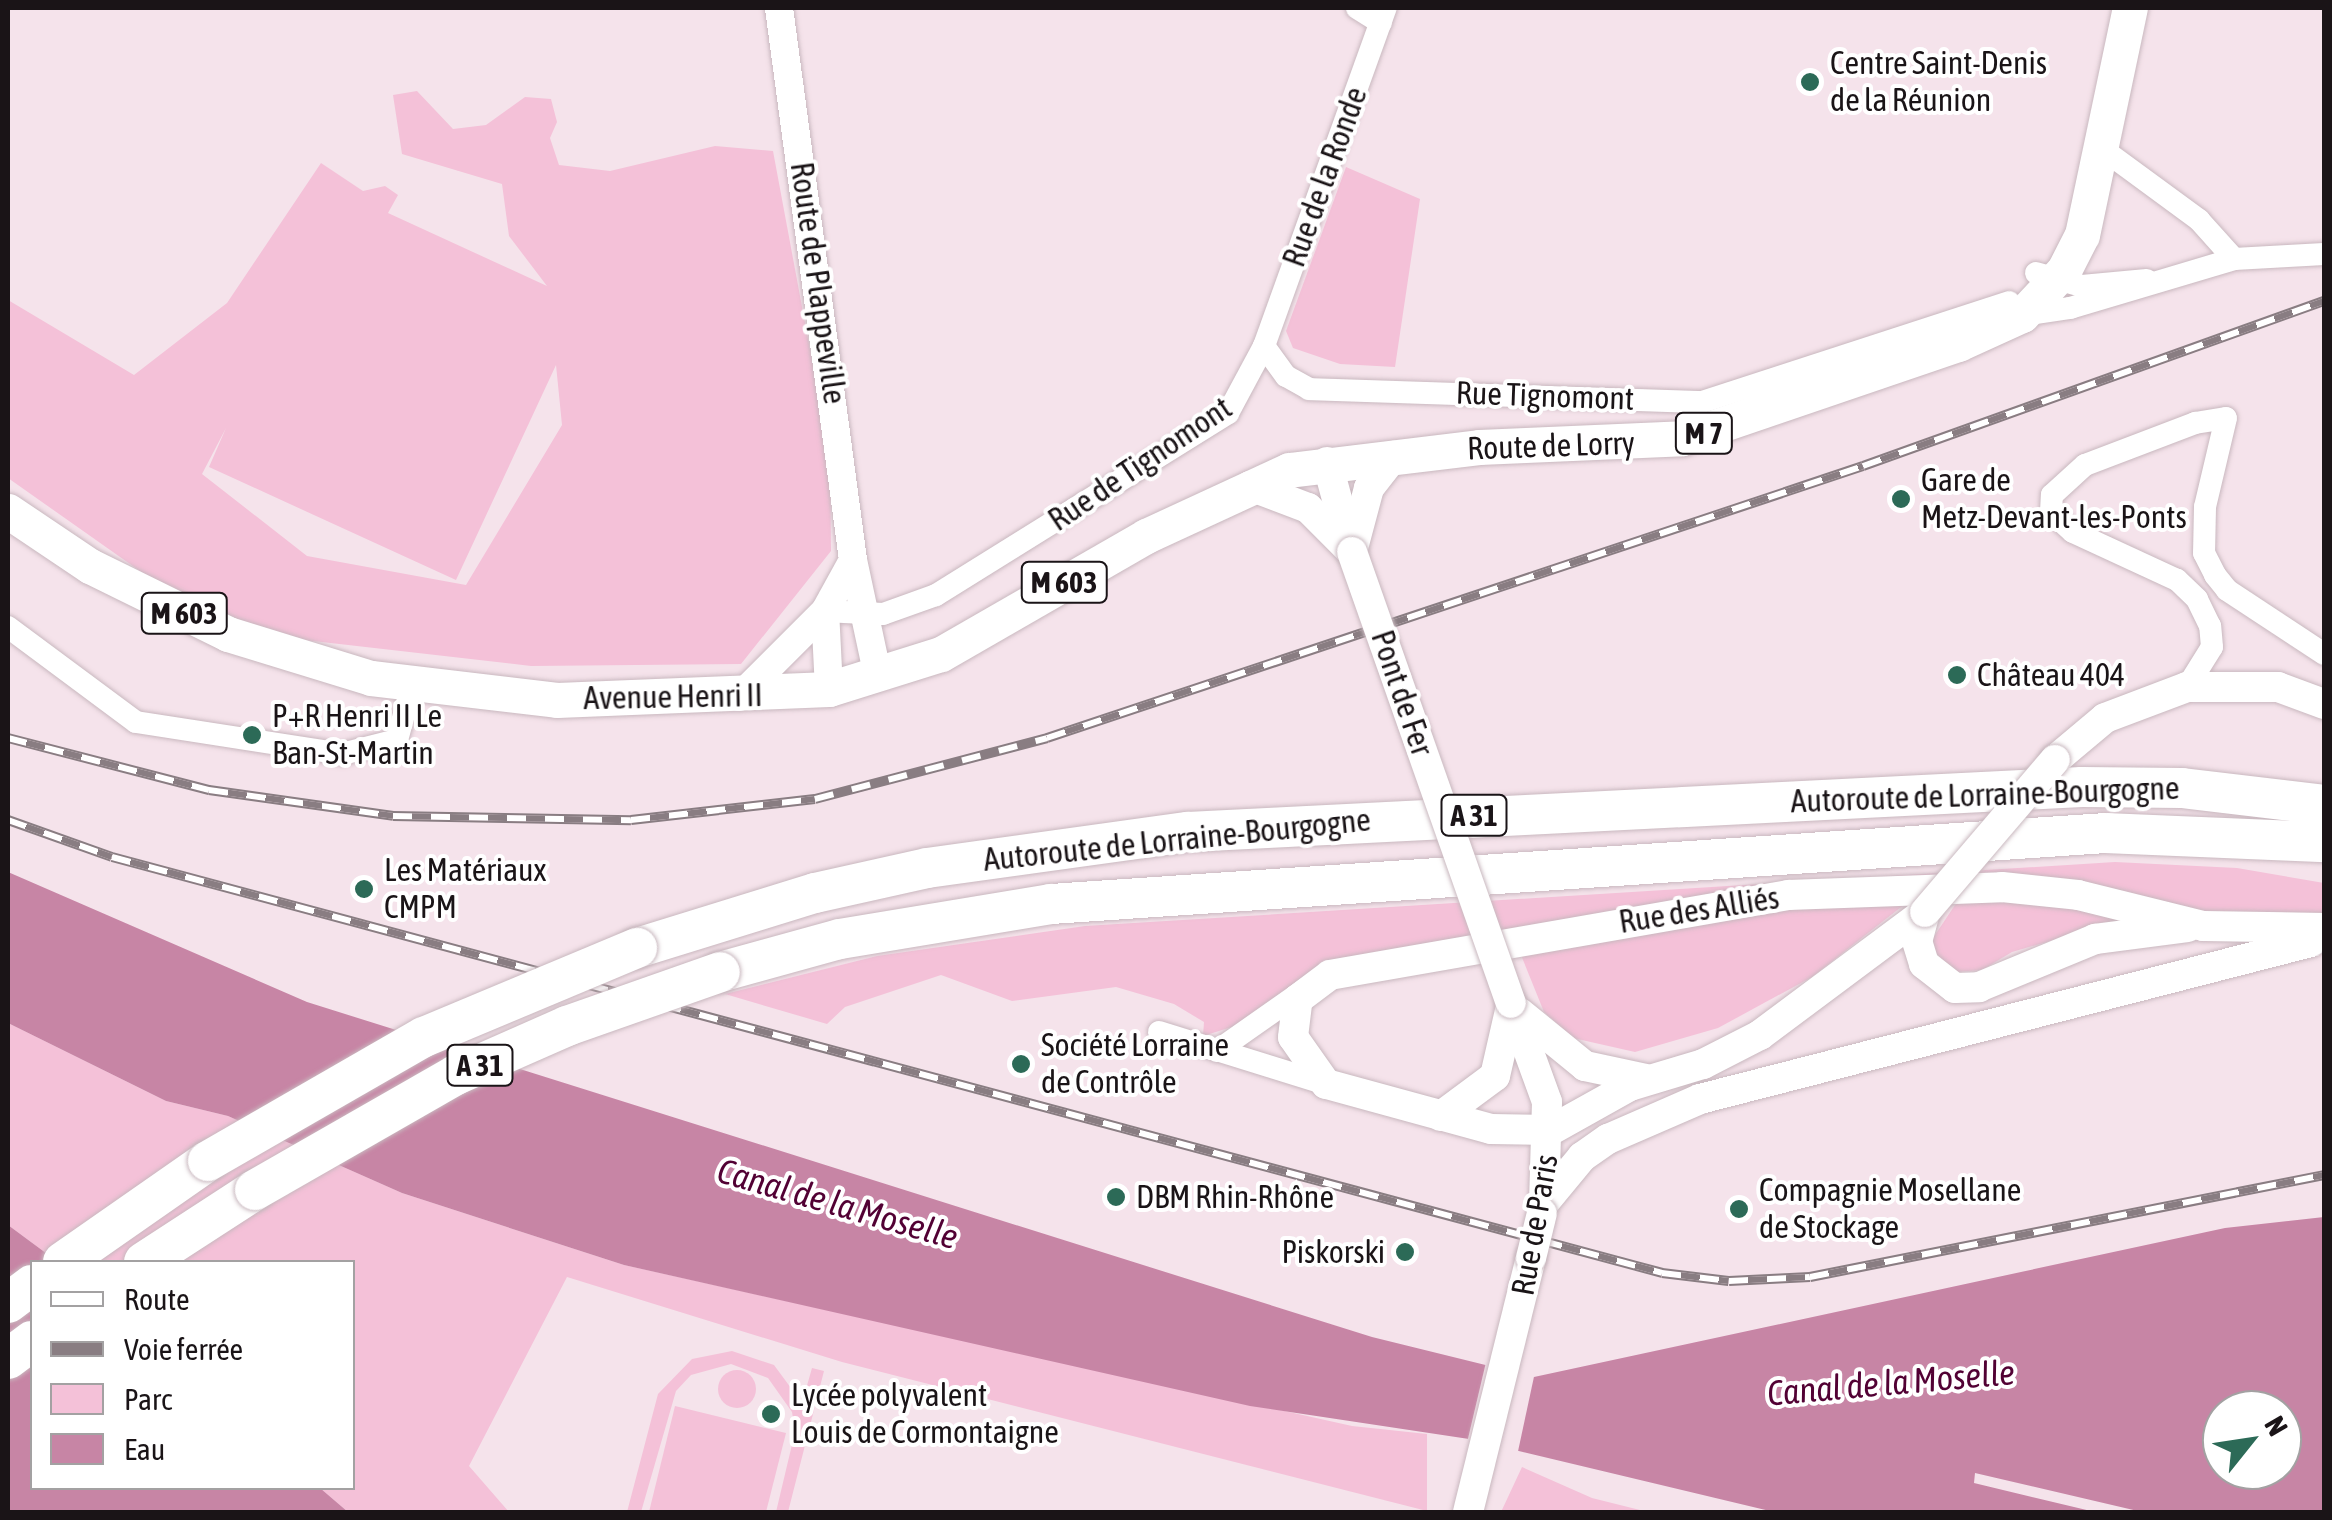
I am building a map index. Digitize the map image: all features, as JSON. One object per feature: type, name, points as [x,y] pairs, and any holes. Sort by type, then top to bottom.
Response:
[{"type":"highway","name":"Autoroute de Lorraine-Bourgogne","points":[[65,1260],[316,1094],[531,988],[636,948],[815,892],[927,868],[1188,832],[2082,787],[2182,788],[2324,804]]},
{"type":"highway","name":"Autoroute de Lorraine-Bourgogne","points":[[147,1260],[354,1130],[456,1076],[567,1026],[720,972],[840,938],[1051,904],[2022,838],[2178,832],[2324,842]]},
{"type":"highway","points":[[2022,838],[2066,850],[2324,868]]},
{"type":"highway","points":[[8,1303],[30,1286]]},
{"type":"highway","points":[[8,1358],[30,1342]]},
{"type":"main road","name":"Route de Lorry","points":[[1327,462],[1647,442],[1709,432],[1958,344],[2009,314],[2082,235],[2087,190],[2130,8]]},
{"type":"main road","points":[[1352,552],[1368,488],[1394,456]]},
{"type":"main road","name":"Avenue Henri II","points":[[8,511],[90,566],[228,634],[412,685],[557,700],[740,697],[829,689],[878,677],[940,654],[1100,560],[1250,486],[1327,462]]},
{"type":"main road","name":"Pont de Fer","points":[[1327,462],[1352,552],[1511,1003]]},
{"type":"main road","points":[[1250,486],[1308,508],[1352,552]]},
{"type":"main road","points":[[1311,986],[1292,1016],[1293,1037],[1326,1084],[1491,1129],[1551,1130],[1646,1079],[1703,1064],[1760,1035],[1925,912],[2055,760],[2105,718],[2187,686],[2260,685],[2324,704]]},
{"type":"main road","name":"Rue des Alliés","points":[[1311,986],[1352,969],[1788,894],[2002,887],[2078,895],[2203,926],[2324,928]]},
{"type":"main road","points":[[1925,912],[1916,941],[1924,964],[1955,988],[1979,986],[2095,939],[2203,926]]},
{"type":"main road","points":[[1543,1208],[1582,1158],[1608,1139],[1700,1099],[2324,937]]},
{"type":"main road","points":[[1440,1116],[1496,1076],[1511,1003],[1584,1066],[1646,1079]]},
{"type":"main road","name":"Rue de Paris","points":[[1471,1505],[1543,1208],[1551,1130],[1537,1068],[1511,1003]]},
{"type":"street","name":"Route de Plappeville","points":[[779,8],[853,560],[868,615],[878,677]]},
{"type":"street","points":[[1357,8],[1383,15]]},
{"type":"street","name":"Rue de la Ronde","points":[[1264,346],[1383,15]]},
{"type":"street","points":[[2097,145],[2199,220],[2234,259]]},
{"type":"street","name":"Rue Tignomont","points":[[1264,346],[1286,376],[1309,389],[1702,402],[2009,314],[2057,312],[2234,259],[2324,254]]},
{"type":"street","points":[[2047,276],[2082,286],[2111,279],[2160,281]]},
{"type":"street","name":"Rue de Tignomont","points":[[825,612],[868,615],[936,595],[1228,413],[1264,346]]},
{"type":"street","points":[[2187,686],[2212,647],[2197,599],[2178,580],[2073,532],[2051,512],[2052,495],[2085,465],[2194,423],[2226,418],[2204,507],[2204,553],[2215,575],[2227,590],[2324,654]]},
{"type":"street","points":[[740,697],[825,612],[853,560]]},
{"type":"street","points":[[825,612],[829,689]]},
{"type":"street","points":[[8,627],[136,722],[342,754],[397,740],[412,685]]},
{"type":"street","points":[[1217,1051],[1311,986]]},
{"type":"street","points":[[1159,1032],[1326,1084]]},
{"type":"green space","points":[[417,91],[453,129],[486,125],[525,97],[551,99],[557,122],[550,138],[559,165],[610,171],[715,146],[773,151],[830,457],[831,551],[741,664],[531,666],[225,631],[8,478],[8,300],[134,375],[227,303],[321,163],[363,191],[385,186],[398,195],[388,213],[547,286],[509,236],[502,184],[402,154],[393,95]],"holes":[[[556,365],[562,425],[466,585],[307,556],[202,474],[226,428],[209,467],[456,580]]]},
{"type":"green space","points":[[1346,167],[1420,199],[1395,367],[1340,364],[1293,348],[1286,331]]},
{"type":"green space","points":[[2115,862],[2237,868],[2324,883],[2324,914],[2241,917],[1981,879],[1320,965],[1238,1025],[1203,1036],[1204,1022],[1174,1004],[1116,987],[1012,1001],[941,975],[845,1007],[827,1024],[725,994],[877,956],[1085,926]]},
{"type":"green space","points":[[1961,896],[2165,921],[2112,923],[2012,952],[1982,970],[1954,972],[1934,951],[1933,938]]},
{"type":"green space","points":[[1905,904],[1812,977],[1718,1028],[1635,1052],[1573,1038],[1544,1012],[1519,950],[1793,905]]},
{"type":"green space","points":[[8,1023],[166,1101],[228,1116],[402,1193],[624,1265],[1352,1426],[1427,1434],[1427,1511],[842,1362],[567,1277],[469,1466],[509,1512],[348,1512],[322,1490],[355,1490],[355,1260],[55,1260],[8,1225]]},
{"type":"green space","points":[[732,1351],[774,1365],[802,1403],[812,1368],[824,1371],[788,1512],[776,1512],[795,1432],[792,1412],[768,1378],[731,1364],[691,1375],[676,1391],[641,1512],[627,1512],[658,1394],[692,1359]]},
{"type":"green space","points":[[737,1370],[750,1376],[756,1389],[750,1402],[737,1408],[724,1402],[718,1389],[724,1376]]},
{"type":"green space","points":[[675,1406],[786,1433],[766,1512],[649,1512]]},
{"type":"green space","points":[[1522,1467],[1592,1498],[1648,1512],[1501,1512]]},
{"type":"water","name":"Canal de la Moselle","points":[[8,872],[307,1002],[1372,1337],[1534,1377],[2225,1228],[2324,1217],[2324,1512],[2142,1512],[1975,1473],[1974,1483],[2095,1512],[1774,1512],[1469,1439],[1250,1406],[624,1265],[402,1193],[228,1116],[166,1101],[8,1023]]},
{"type":"water","points":[[8,1225],[55,1260],[30,1260],[30,1490],[322,1490],[348,1512],[8,1512]]},
{"type":"pier","points":[[1487,1358],[1535,1372],[1517,1456],[1467,1443]]},
{"type":"railway","points":[[8,738],[209,790],[393,816],[631,820],[815,799],[1047,738],[1863,466],[2324,301]]},
{"type":"railway","points":[[8,820],[112,857],[1662,1273],[1729,1281],[1810,1277],[2324,1175]]},
{"type":"place","name":"Centre Saint-Denis de la Réunion","points":[[1810,82]]},
{"type":"place","name":"Gare de Metz-Devant-les-Ponts","points":[[1901,499]]},
{"type":"place","name":"Château 404","points":[[1957,675]]},
{"type":"place","name":"P+R Henri II Le Ban-St-Martin","points":[[252,735]]},
{"type":"place","name":"Les Matériaux CMPM","points":[[364,889]]},
{"type":"place","name":"Société Lorraine de Contrôle","points":[[1021,1064]]},
{"type":"place","name":"DBM Rhin-Rhône","points":[[1116,1197]]},
{"type":"place","name":"Compagnie Mosellane de Stockage","points":[[1739,1209]]},
{"type":"place","name":"Piskorski","points":[[1405,1252]]},
{"type":"place","name":"Lycée polyvalent Louis de Cormontaigne","points":[[771,1414]]}]
